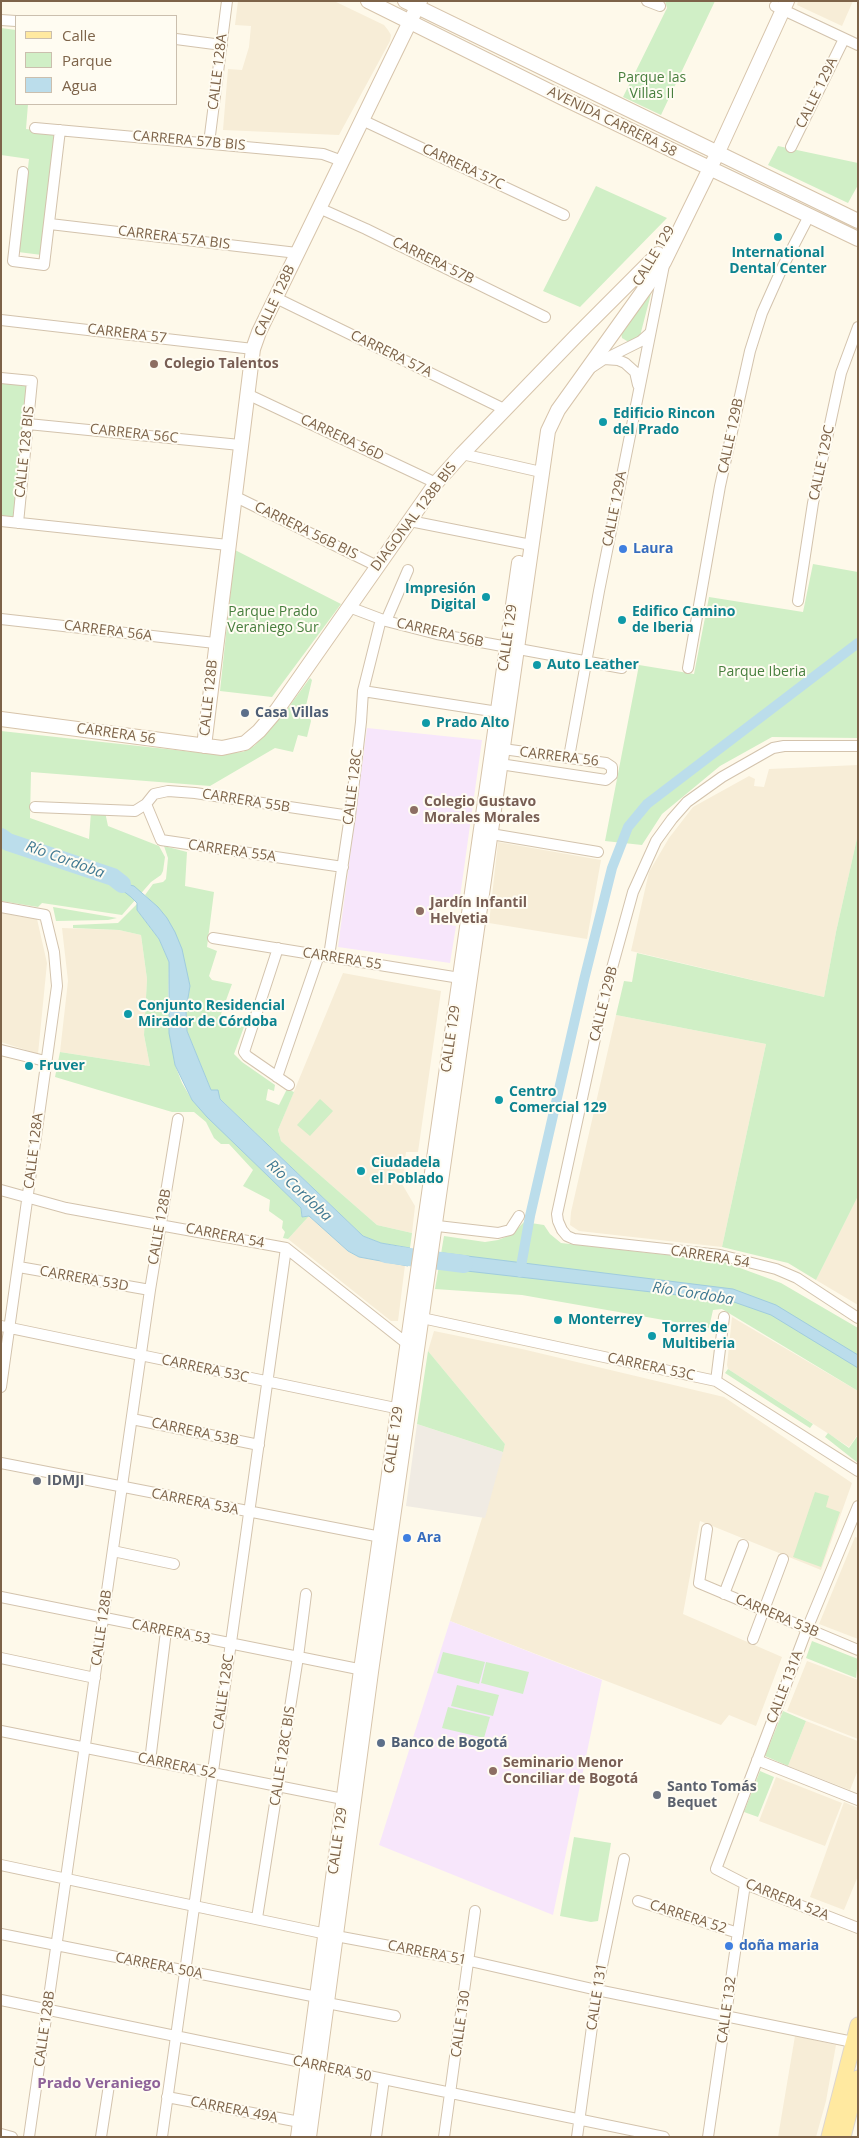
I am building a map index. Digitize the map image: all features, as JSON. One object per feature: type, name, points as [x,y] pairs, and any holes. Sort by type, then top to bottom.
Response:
[{"type":"main road","name":"AVENIDA CARRERA 58","points":[[368,1],[858,240]]},
{"type":"main road","name":"AVENIDA CARRERA 58","points":[[414,3],[858,221]]},
{"type":"main road","name":"CALLE 128B","points":[[204,746],[215,643],[253,349],[297,253],[410,22],[414,3]]},
{"type":"main road","name":"CALLE 129","points":[[537,471],[550,423],[661,258],[706,166],[780,5]]},
{"type":"main road","name":"CALLE 129","points":[[465,978],[491,834],[503,749],[512,648],[544,417],[577,367],[639,284],[661,258]]},
{"type":"main road","name":"DIAGONAL 128B BIS","points":[[230,747],[245,743],[277,710],[436,483],[606,304],[661,258]]},
{"type":"main road","name":"CALLE 129","points":[[309,2137],[313,2065],[366,1671],[465,978],[498,712],[512,648]]},
{"type":"main road","name":"CARRERA 56","points":[[1,719],[204,746],[230,747]]},
{"type":"main road","name":"CALLE 129","points":[[412,1347],[422,1318],[421,1285]]},
{"type":"main road","points":[[829,2137],[858,2025]]},
{"type":"main road","name":"CALLE 129","points":[[298,2137],[313,2065]]},
{"type":"main road","points":[[843,2137],[858,2078]]},
{"type":"street","name":"CALLE 128A","points":[[209,143],[227,1]]},
{"type":"street","points":[[646,1],[660,6]]},
{"type":"street","points":[[780,5],[858,45]]},
{"type":"street","points":[[1,20],[15,21]]},
{"type":"street","name":"CALLE 129A","points":[[791,146],[844,39]]},
{"type":"street","points":[[178,40],[222,45]]},
{"type":"street","name":"CARRERA 57C","points":[[362,120],[564,215]]},
{"type":"street","name":"CARRERA 57B BIS","points":[[35,128],[323,154],[342,161]]},
{"type":"street","points":[[23,172],[13,261],[44,265],[60,130]]},
{"type":"street","name":"CARRERA 57B","points":[[319,208],[366,229],[545,317]]},
{"type":"street","name":"CALLE 129B","points":[[688,668],[720,486],[750,351],[762,313],[783,266],[809,216]]},
{"type":"street","name":"CARRERA 57A BIS","points":[[50,224],[297,253]]},
{"type":"street","name":"CALLE 129A","points":[[569,757],[651,332],[661,258]]},
{"type":"street","name":"CARRERA 57A","points":[[276,298],[506,410]]},
{"type":"street","name":"CARRERA 57","points":[[1,320],[253,349]]},
{"type":"street","name":"CALLE 129C","points":[[798,601],[813,503],[840,373],[858,327]]},
{"type":"street","points":[[604,359],[641,341],[651,332]]},
{"type":"street","points":[[604,359],[618,360],[631,368],[637,382],[638,394]]},
{"type":"street","name":"CALLE 129","points":[[584,373],[604,359]]},
{"type":"street","name":"CALLE 128 BIS","points":[[1,378],[32,381],[18,523]]},
{"type":"street","name":"CARRERA 56D","points":[[247,394],[436,483]]},
{"type":"street","name":"CARRERA 56C","points":[[28,424],[240,445]]},
{"type":"street","points":[[462,454],[537,471]]},
{"type":"street","name":"CARRERA 56B BIS","points":[[234,496],[378,566]]},
{"type":"street","points":[[410,521],[526,544]]},
{"type":"street","points":[[1,522],[228,545]]},
{"type":"street","name":"CALLE 128C","points":[[277,1077],[324,956],[350,816],[362,722],[363,691],[383,620],[408,570]]},
{"type":"street","name":"CARRERA 56B","points":[[349,607],[383,620],[437,634],[622,668]]},
{"type":"street","name":"CARRERA 56A","points":[[1,619],[215,643]]},
{"type":"street","points":[[363,691],[498,712]]},
{"type":"street","name":"CALLE 129B","points":[[558,1221],[558,1205],[604,997],[632,892],[656,841],[672,818],[687,802],[722,777],[773,748],[784,746],[858,746]]},
{"type":"street","name":"CARRERA 56","points":[[500,764],[606,780],[612,775],[612,767],[606,763],[503,749]]},
{"type":"street","name":"CARRERA 55B","points":[[35,806],[135,811],[146,804],[154,794],[168,791],[195,793],[350,816]]},
{"type":"street","name":"CARRERA 55A","points":[[146,804],[161,840],[342,867]]},
{"type":"street","points":[[491,834],[598,852]]},
{"type":"street","name":"CALLE 128A","points":[[1,907],[45,915],[54,952],[57,986],[45,1061],[19,1267],[5,1327],[1,1387]]},
{"type":"street","name":"CARRERA 55","points":[[213,938],[465,978]]},
{"type":"street","points":[[278,948],[244,1052],[289,1085]]},
{"type":"street","points":[[1,1050],[45,1061]]},
{"type":"street","name":"CALLE 128B","points":[[29,2137],[140,1356],[178,1119]]},
{"type":"street","name":"CARRERA 54","points":[[1,1190],[66,1208],[286,1248],[412,1347]]},
{"type":"street","points":[[429,1232],[498,1233],[510,1230],[519,1216]]},
{"type":"street","name":"CARRERA 54","points":[[558,1221],[567,1236],[574,1239],[720,1256],[776,1269],[797,1278],[858,1318]]},
{"type":"street","name":"CALLE 128C","points":[[162,2137],[286,1248]]},
{"type":"street","name":"CARRERA 53D","points":[[19,1267],[150,1290]]},
{"type":"street","points":[[716,1381],[724,1317]]},
{"type":"street","name":"CARRERA 53C","points":[[422,1318],[716,1381],[858,1471]]},
{"type":"street","name":"CARRERA 53C","points":[[5,1327],[403,1410]]},
{"type":"street","name":"CARRERA 53B","points":[[132,1419],[259,1445]]},
{"type":"street","name":"CARRERA 53A","points":[[1,1463],[121,1488],[385,1538]]},
{"type":"street","name":"CALLE 131A","points":[[716,1869],[756,1760],[858,1506]]},
{"type":"street","name":"CARRERA 53B","points":[[707,1529],[698,1582],[858,1650]]},
{"type":"street","points":[[724,1594],[743,1545]]},
{"type":"street","points":[[113,1551],[174,1564]]},
{"type":"street","points":[[753,1639],[783,1559]]},
{"type":"street","name":"CALLE 128C BIS","points":[[257,1918],[298,1657],[306,1594]]},
{"type":"street","name":"CARRERA 53","points":[[1,1597],[366,1671]]},
{"type":"street","points":[[150,1761],[166,1631]]},
{"type":"street","points":[[1,1658],[95,1678]]},
{"type":"street","name":"CARRERA 52","points":[[1,1731],[349,1800]]},
{"type":"street","points":[[756,1760],[858,1800]]},
{"type":"street","name":"CALLE 131","points":[[577,2137],[597,1990],[624,1859]]},
{"type":"street","name":"CARRERA 51","points":[[1,1865],[853,2042]]},
{"type":"street","name":"CARRERA 52A","points":[[716,1869],[745,1884],[858,1928]]},
{"type":"street","name":"CALLE 132","points":[[708,2137],[745,1884]]},
{"type":"street","name":"CARRERA 52","points":[[638,1901],[738,1933]]},
{"type":"street","name":"CALLE 130","points":[[444,2137],[470,1961],[475,1911]]},
{"type":"street","name":"CARRERA 50A","points":[[1,1934],[395,2016]]},
{"type":"street","name":"CARRERA 50","points":[[1,2000],[579,2119],[640,2134],[664,2137]]},
{"type":"street","points":[[376,2137],[384,2079]]},
{"type":"street","points":[[101,2137],[109,2085]]},
{"type":"street","name":"CARRERA 49A","points":[[167,2097],[300,2122]]},
{"type":"street","points":[[1,2134],[12,2137]]},
{"type":"shaded area","points":[[238,1],[334,1],[384,25],[388,30],[391,35],[390,41],[339,135],[223,130],[228,69],[242,70],[249,47],[251,26],[235,25]]},
{"type":"shaded area","points":[[798,1],[853,1],[842,26],[797,5]]},
{"type":"shaded area","name":"Colegio Gustavo Morales Morales","points":[[367,728],[482,740],[459,904],[437,901],[434,922],[456,926],[450,963],[338,947]]},
{"type":"shaded area","points":[[858,765],[858,834],[836,932],[824,997],[631,951],[649,872],[669,838],[693,807],[749,776],[755,779],[754,786],[764,787],[769,769]]},
{"type":"shaded area","points":[[498,842],[601,860],[587,939],[489,923]]},
{"type":"shaded area","points":[[1,913],[37,919],[47,963],[38,1054],[1,1042]]},
{"type":"shaded area","points":[[62,928],[119,930],[141,935],[147,979],[144,1035],[150,1066],[60,1052],[68,981]]},
{"type":"shaded area","points":[[343,973],[441,991],[418,1152],[406,1152],[402,1184],[415,1206],[412,1233],[377,1225],[281,1141],[278,1130]]},
{"type":"shaded area","points":[[616,1015],[766,1044],[722,1247],[579,1231],[570,1225],[571,1212]]},
{"type":"shaded area","points":[[858,1196],[858,1305],[816,1280]]},
{"type":"shaded area","points":[[309,1216],[348,1251],[359,1257],[405,1265],[398,1321],[391,1321],[288,1239]]},
{"type":"shaded area","points":[[732,1317],[858,1391],[858,1434],[849,1447],[728,1369]]},
{"type":"shaded area","points":[[434,1331],[522,1349],[724,1397],[852,1483],[821,1570],[700,1521],[683,1614],[782,1657],[756,1726],[729,1715],[721,1725],[450,1621],[505,1444],[428,1351]]},
{"type":"shaded area","points":[[417,1424],[503,1452],[485,1518],[406,1506]]},
{"type":"shaded area","points":[[855,1537],[858,1538],[858,1639],[819,1624]]},
{"type":"shaded area","name":"Seminario Menor Conciliar de Bogotá","points":[[450,1621],[602,1680],[553,1915],[379,1845]]},
{"type":"shaded area","points":[[807,1661],[858,1680],[858,1739],[787,1711]]},
{"type":"shaded area","points":[[806,1721],[858,1741],[858,1770],[850,1790],[788,1766]]},
{"type":"shaded area","points":[[776,1777],[842,1803],[825,1846],[759,1821]]},
{"type":"shaded area","points":[[844,1802],[858,1808],[858,1876],[844,1910],[810,1897]]},
{"type":"shaded area","points":[[795,2036],[836,2045],[826,2101],[816,2137],[778,2137]]},
{"type":"green space","name":"Parque las Villas II","points":[[665,1],[715,1],[661,115],[623,97],[667,8]]},
{"type":"green space","points":[[1,28],[15,30],[15,105],[28,105],[26,129],[57,133],[42,255],[18,252],[29,159],[1,155]]},
{"type":"green space","points":[[778,146],[858,163],[858,185],[848,203],[768,165]]},
{"type":"green space","points":[[596,186],[667,218],[580,307],[543,291]]},
{"type":"green space","points":[[653,286],[640,336],[632,343],[627,341],[622,338],[621,333]]},
{"type":"green space","points":[[2,383],[28,386],[13,517],[1,516]]},
{"type":"green space","name":"Parque Prado Veraniego Sur","points":[[235,550],[341,604],[272,697],[220,691]]},
{"type":"green space","name":"Parque Iberia","points":[[813,564],[858,572],[858,738],[772,737],[720,766],[662,814],[642,845],[605,841],[639,665],[694,674],[709,597],[803,612]]},
{"type":"green space","points":[[310,678],[312,680],[304,714],[309,715],[311,721],[307,737],[298,735],[293,752],[275,748],[210,786],[31,772],[30,818],[89,839],[91,812],[105,812],[108,826],[159,846],[165,857],[163,871],[122,915],[42,903],[38,907],[1,901],[1,731],[194,752],[243,752],[254,746],[269,731]]},
{"type":"green space","points":[[858,834],[858,1196],[816,1280],[788,1263],[722,1247],[766,1044],[616,1015],[624,981],[632,982],[637,953],[824,997],[836,932]]},
{"type":"green space","points":[[164,846],[187,852],[185,886],[214,892],[207,947],[217,951],[209,976],[212,980],[232,984],[221,1014],[225,1022],[244,1027],[234,1054],[242,1062],[275,1085],[274,1091],[268,1089],[266,1100],[279,1105],[287,1089],[294,1092],[278,1130],[281,1141],[377,1225],[412,1233],[410,1248],[381,1243],[363,1236],[211,1090],[187,1031],[186,1010],[190,986],[167,918],[145,895],[153,884],[163,882],[166,879],[168,858]]},
{"type":"green space","points":[[137,904],[137,910],[159,939],[169,962],[168,1007],[175,1065],[182,1083],[192,1100],[301,1208],[302,1217],[309,1216],[288,1239],[283,1238],[285,1232],[282,1228],[283,1221],[269,1211],[270,1200],[243,1186],[253,1170],[229,1144],[221,1144],[214,1138],[206,1122],[194,1112],[172,1112],[55,1077],[60,1052],[150,1066],[144,1035],[147,979],[141,935],[119,930],[73,928],[73,925],[118,923]]},
{"type":"green space","points":[[53,907],[117,918],[108,920],[56,921]]},
{"type":"green space","points":[[320,1099],[333,1111],[310,1136],[297,1125]]},
{"type":"green space","points":[[524,1222],[544,1225],[550,1234],[561,1243],[721,1261],[781,1283],[858,1328],[858,1391],[722,1309],[713,1310],[709,1328],[522,1295],[435,1289],[444,1236],[485,1242],[498,1240],[511,1235]]},
{"type":"green space","points":[[428,1351],[505,1444],[503,1452],[417,1424]]},
{"type":"green space","points":[[728,1369],[813,1424],[810,1428],[725,1373]]},
{"type":"green space","points":[[828,1433],[849,1448],[858,1435],[858,1463],[825,1437]]},
{"type":"green space","points":[[815,1492],[829,1496],[826,1507],[840,1512],[821,1567],[793,1557]]},
{"type":"green space","points":[[812,1641],[858,1659],[856,1678],[806,1658]]},
{"type":"green space","points":[[443,1652],[485,1662],[479,1684],[437,1673]]},
{"type":"green space","points":[[486,1662],[529,1672],[523,1694],[481,1683]]},
{"type":"green space","points":[[457,1685],[499,1695],[493,1716],[451,1706]]},
{"type":"green space","points":[[448,1707],[490,1717],[484,1738],[442,1728]]},
{"type":"green space","points":[[783,1711],[806,1721],[788,1766],[765,1756]]},
{"type":"green space","points":[[760,1771],[774,1777],[758,1817],[744,1812]]},
{"type":"green space","points":[[574,1837],[611,1843],[598,1921],[591,1922],[560,1916]]},
{"type":"water","points":[[99,867],[110,875],[115,874],[129,880],[130,885],[134,886],[158,907],[175,932],[182,949],[190,986],[186,1010],[187,1031],[211,1090],[218,1090],[220,1099],[363,1236],[381,1243],[410,1248],[408,1266],[359,1257],[348,1251],[309,1216],[302,1217],[301,1208],[207,1117],[192,1100],[175,1065],[169,1033],[169,962],[159,939],[137,910],[137,903],[122,890],[121,886],[114,879],[106,881],[101,871],[97,870]]},
{"type":"water","points":[[443,1253],[733,1289],[776,1305],[858,1355],[858,1368],[771,1315],[731,1301],[440,1268]]},
{"type":"waterway","points":[[520,1272],[530,1216],[584,980],[612,868],[628,827],[647,804],[858,643]]},
{"type":"waterway","name":"Río Cordoba","points":[[1,837],[8,842],[113,877],[122,884]]},
{"type":"waterway","name":"Río Cordoba","points":[[386,1254],[464,1264]]},
{"type":"place","name":"International Dental Center","points":[[778,237]]},
{"type":"place","name":"Colegio Talentos","points":[[154,364]]},
{"type":"place","name":"Edificio Rincon del Prado","points":[[603,422]]},
{"type":"place","name":"Laura","points":[[623,549]]},
{"type":"place","name":"Impresión Digital","points":[[486,597]]},
{"type":"place","name":"Edifico Camino de Iberia","points":[[622,620]]},
{"type":"place","name":"Auto Leather","points":[[537,665]]},
{"type":"place","name":"Casa Villas","points":[[245,713]]},
{"type":"place","name":"Prado Alto","points":[[426,723]]},
{"type":"place","name":"Colegio Gustavo Morales Morales","points":[[414,810]]},
{"type":"place","name":"Jardín Infantil Helvetia","points":[[420,911]]},
{"type":"place","name":"Conjunto Residencial Mirador de Córdoba","points":[[128,1014]]},
{"type":"place","name":"Fruver","points":[[29,1066]]},
{"type":"place","name":"Centro Comercial 129","points":[[499,1100]]},
{"type":"place","name":"Ciudadela el Poblado","points":[[361,1171]]},
{"type":"place","name":"Monterrey","points":[[558,1320]]},
{"type":"place","name":"Torres de Multiberia","points":[[652,1336]]},
{"type":"place","name":"IDMJI","points":[[37,1481]]},
{"type":"place","name":"Ara","points":[[407,1538]]},
{"type":"place","name":"Banco de Bogotá","points":[[381,1743]]},
{"type":"place","name":"Seminario Menor Conciliar de Bogotá","points":[[493,1771]]},
{"type":"place","name":"Santo Tomás Bequet","points":[[657,1795]]},
{"type":"place","name":"doña maria","points":[[729,1946]]},
{"type":"district","name":"Prado Veraniego","points":[[99,2084]]}]
